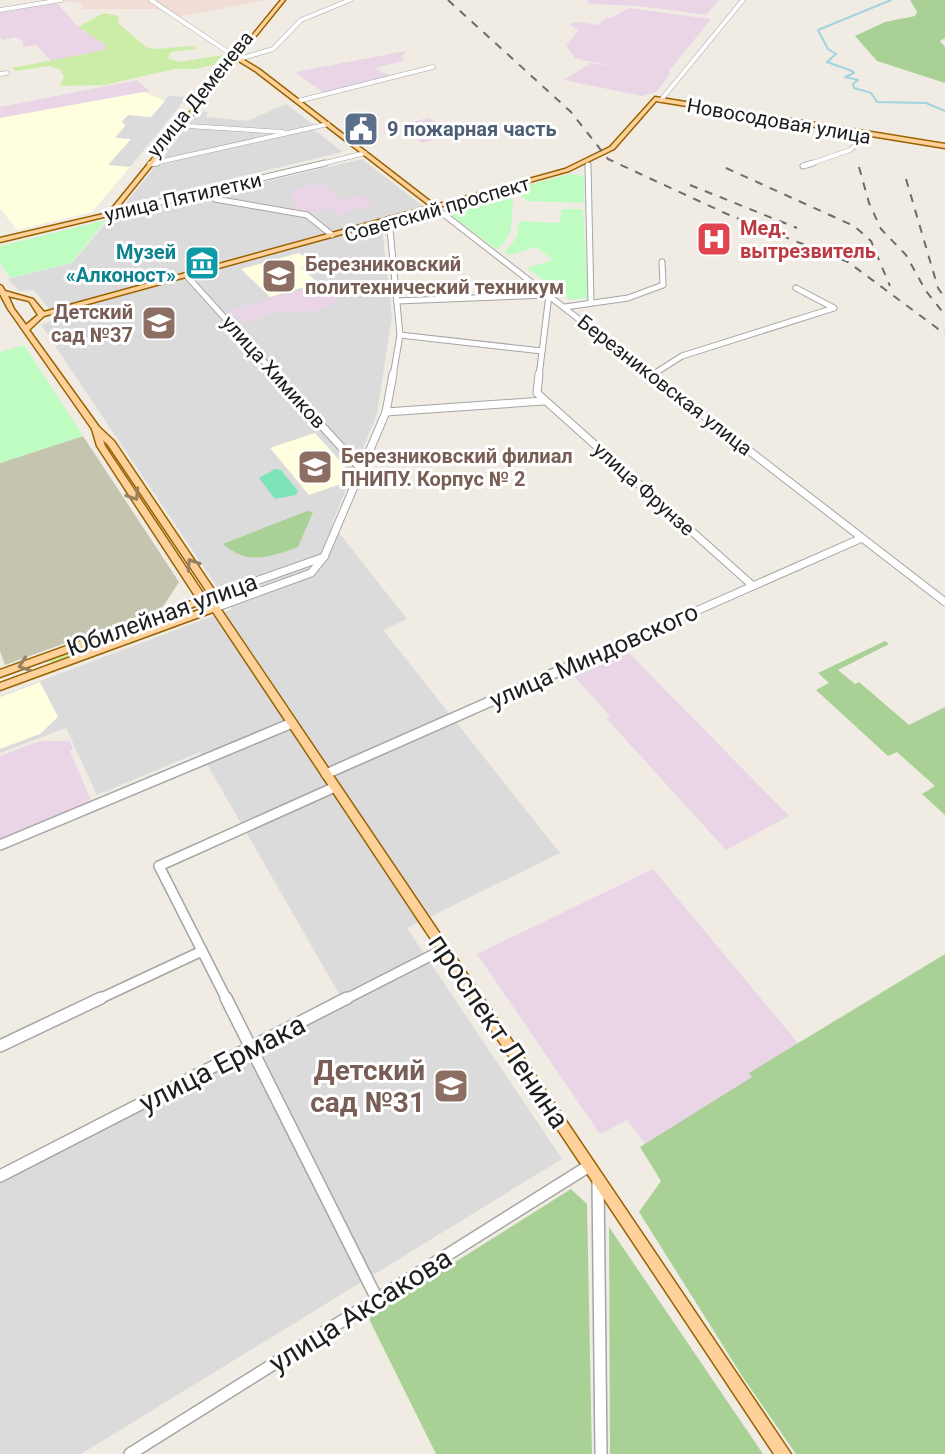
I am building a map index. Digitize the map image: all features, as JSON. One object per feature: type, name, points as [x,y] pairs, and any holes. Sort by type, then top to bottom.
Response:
[{"type":"main road","name":"улица Деменева","points":[[236,57],[277,0]]},
{"type":"main road","name":"улица Деменева","points":[[110,214],[127,187],[176,125],[283,0]]},
{"type":"main road","name":"Березниковская улица","points":[[236,57],[436,208]]},
{"type":"main road","name":"Новосодовая улица","points":[[658,100],[945,147]]},
{"type":"main road","name":"Новосодовая улица","points":[[658,100],[945,147]]},
{"type":"main road","points":[[587,164],[621,140],[658,100]]},
{"type":"main road","name":"Советский проспект","points":[[188,276],[390,224],[587,164],[618,149],[658,100]]},
{"type":"main road","name":"улица Деменева","points":[[100,216],[150,164],[176,125]]},
{"type":"main road","name":"улица Пятилетки","points":[[0,240],[110,214]]},
{"type":"main road","name":"Советский проспект","points":[[20,320],[332,235],[390,224]]},
{"type":"main road","name":"проспект Ленина","points":[[2,289],[33,302],[39,317]]},
{"type":"main road","name":"проспект Ленина","points":[[2,289],[96,429],[111,443],[292,723],[783,1454]]},
{"type":"main road","points":[[0,306],[25,299]]},
{"type":"main road","points":[[27,328],[39,317]]},
{"type":"main road","name":"проспект Ленина","points":[[96,429],[101,446],[203,601],[215,602]]},
{"type":"main road","name":"Юбилейная улица","points":[[0,674],[203,601]]},
{"type":"main road","name":"Юбилейная улица","points":[[0,687],[215,602]]},
{"type":"street","points":[[0,10],[61,0]]},
{"type":"street","name":"Березниковская улица","points":[[151,0],[236,57]]},
{"type":"street","points":[[236,57],[273,49],[301,20],[350,0]]},
{"type":"street","points":[[658,100],[740,0]]},
{"type":"street","points":[[298,101],[433,67]]},
{"type":"street","points":[[0,74],[7,73]]},
{"type":"street","points":[[150,164],[328,124]]},
{"type":"street","points":[[176,125],[291,133]]},
{"type":"street","points":[[803,166],[850,150],[866,136]]},
{"type":"street","name":"улица Пятилетки","points":[[110,214],[365,153]]},
{"type":"street","points":[[587,164],[591,303]]},
{"type":"street","points":[[207,191],[215,199],[307,215],[332,235]]},
{"type":"street","name":"Березниковская улица","points":[[436,208],[945,602]]},
{"type":"street","points":[[215,602],[311,573],[324,557],[386,412],[400,335],[390,224]]},
{"type":"street","points":[[565,307],[628,298],[663,285],[662,262]]},
{"type":"street","name":"улица Химиков","points":[[188,276],[362,470]]},
{"type":"street","points":[[652,375],[682,356],[834,308],[796,288]]},
{"type":"street","points":[[397,301],[549,295],[537,393],[544,401]]},
{"type":"street","points":[[400,335],[542,351]]},
{"type":"street","points":[[386,412],[544,401]]},
{"type":"street","name":"улица Фрунзе","points":[[544,401],[753,586]]},
{"type":"street","name":"улица Миндовского","points":[[326,774],[862,538]]},
{"type":"street","name":"Юбилейная улица","points":[[215,602],[324,557]]},
{"type":"street","points":[[0,845],[292,723]]},
{"type":"street","points":[[335,787],[159,866],[377,1299]]},
{"type":"street","name":"улица Ермака","points":[[0,1176],[444,949]]},
{"type":"street","points":[[0,1046],[202,951]]},
{"type":"street","points":[[594,1172],[601,1454]]},
{"type":"street","name":"улица Аксакова","points":[[130,1454],[377,1299],[594,1172]]},
{"type":"shaded area","points":[[55,0],[265,0],[174,18],[159,9],[81,9],[84,4]]},
{"type":"shaded area","points":[[587,0],[719,0],[706,15],[639,6],[589,4]]},
{"type":"shaded area","points":[[58,4],[78,27],[106,45],[106,50],[52,62],[36,45],[24,47],[24,42],[16,37],[3,40],[0,37],[0,13]]},
{"type":"shaded area","points":[[629,8],[711,19],[668,72],[671,73],[656,92],[642,96],[564,80],[591,63],[611,66],[575,58],[566,45],[579,30],[569,24],[598,25],[606,17],[611,18]]},
{"type":"shaded area","points":[[406,51],[401,57],[406,60],[375,68],[391,77],[324,93],[295,72]]},
{"type":"shaded area","points":[[137,80],[149,91],[0,118],[0,107]]},
{"type":"shaded area","points":[[144,92],[165,101],[151,117],[128,115],[122,121],[125,126],[115,138],[131,139],[108,165],[130,167],[92,212],[17,230],[0,208],[0,118]]},
{"type":"shaded area","points":[[169,96],[187,97],[130,167],[108,165],[130,140],[114,138],[122,121],[128,115],[151,117]]},
{"type":"shaded area","points":[[286,104],[314,125],[291,131],[189,124],[200,111],[208,112],[206,117],[247,121]]},
{"type":"shaded area","points":[[428,118],[460,133],[508,137],[440,138],[422,143],[417,140],[429,137],[413,125],[418,124],[415,121]]},
{"type":"shaded area","points":[[186,127],[276,134],[162,159]]},
{"type":"shaded area","points":[[313,129],[343,152],[125,204],[157,164]]},
{"type":"shaded area","points":[[362,159],[424,207],[381,219],[392,316],[377,414],[332,524],[407,619],[383,630],[560,853],[407,928],[562,1159],[81,1454],[0,1454],[0,1181],[346,1006],[200,752],[97,795],[66,728],[0,753],[0,696],[232,609],[41,325],[57,319],[34,290],[19,291],[8,279],[72,263],[109,219]]},
{"type":"shaded area","points":[[332,180],[324,184],[342,200],[364,194],[375,203],[339,216],[329,208],[313,212],[293,210],[296,207],[291,199],[292,190]]},
{"type":"shaded area","name":"Березниковский политехнический техникум","points":[[299,253],[312,264],[301,268],[318,283],[270,297],[241,269]]},
{"type":"shaded area","points":[[323,284],[340,301],[316,311],[292,313],[286,310],[244,323],[228,311]]},
{"type":"shaded area","name":"Березниковский филиал ПНИПУ. Корпус № 2","points":[[315,433],[351,473],[346,482],[309,495],[270,448]]},
{"type":"shaded area","points":[[83,436],[179,582],[162,608],[5,665],[0,651],[0,463]]},
{"type":"shaded area","points":[[628,652],[789,816],[726,850],[606,718],[610,716],[574,676]]},
{"type":"shaded area","points":[[40,682],[58,717],[40,734],[0,749],[0,697]]},
{"type":"shaded area","points":[[40,741],[69,741],[73,748],[70,751],[92,803],[0,840],[0,756]]},
{"type":"shaded area","points":[[653,869],[803,1049],[647,1146],[627,1120],[600,1134],[477,954]]},
{"type":"green space","points":[[910,0],[945,0],[945,38],[940,41],[945,47],[945,83],[877,61],[855,36],[885,22],[915,16],[917,12]]},
{"type":"green space","points":[[104,13],[119,16],[118,23],[149,48],[195,46],[196,49],[171,52],[168,58],[179,62],[223,55],[213,65],[175,69],[104,85],[60,86],[64,77],[60,69],[49,66],[16,71],[12,68],[105,50],[106,45],[78,27]]},
{"type":"green space","points":[[570,174],[584,176],[584,203],[527,201],[513,189]]},
{"type":"green space","points":[[500,193],[507,194],[513,202],[512,216],[509,235],[496,249],[443,209]]},
{"type":"green space","points":[[562,209],[583,209],[588,298],[570,300],[527,268],[553,260],[536,247],[509,255],[505,252],[517,237],[519,221],[560,223]]},
{"type":"green space","points":[[106,220],[71,263],[10,278],[0,263],[0,246]]},
{"type":"green space","points":[[24,345],[83,436],[0,463],[0,352]]},
{"type":"green space","points":[[275,469],[281,470],[298,491],[296,495],[275,499],[259,478]]},
{"type":"green space","points":[[307,511],[313,512],[298,547],[259,558],[242,555],[223,544]]},
{"type":"green space","points":[[157,620],[161,626],[54,664],[50,661],[51,658]]},
{"type":"green space","points":[[885,641],[889,644],[838,670],[855,684],[859,682],[909,725],[945,707],[945,815],[922,794],[935,786],[897,752],[888,756],[816,690],[829,683],[818,673]]},
{"type":"green space","points":[[945,954],[945,1454],[796,1454],[744,1379],[639,1212],[661,1181],[640,1147],[752,1077],[749,1073]]},
{"type":"green space","points":[[571,1189],[587,1204],[592,1454],[436,1454],[368,1317]]},
{"type":"green space","points":[[609,1227],[763,1454],[610,1454]]},
{"type":"waterway","points":[[891,0],[818,30],[828,49],[836,54],[827,62],[852,71],[854,73],[845,77],[858,80],[853,84],[854,88],[871,93],[877,102],[926,103],[945,111]]},
{"type":"railway","points":[[448,0],[571,112],[608,159],[727,214],[848,262],[945,334]]},
{"type":"railway","points":[[859,167],[869,203],[881,229],[906,255],[926,291],[945,315]]},
{"type":"railway","points":[[726,168],[854,226],[871,241],[890,286]]},
{"type":"railway","points":[[906,179],[938,288],[945,298]]},
{"type":"railway","points":[[690,185],[797,228]]},
{"type":"place","name":"9 пожарная часть","points":[[361,129]]},
{"type":"place","name":"Мед. вытрезвитель","points":[[714,239]]},
{"type":"place","name":"Музей «Алконост»","points":[[202,263]]},
{"type":"place","name":"Березниковский политехнический техникум","points":[[279,276]]},
{"type":"place","name":"Детский сад №37","points":[[159,323]]},
{"type":"place","name":"Березниковский филиал ПНИПУ. Корпус № 2","points":[[315,467]]},
{"type":"place","name":"Детский сад №31","points":[[451,1086]]}]
